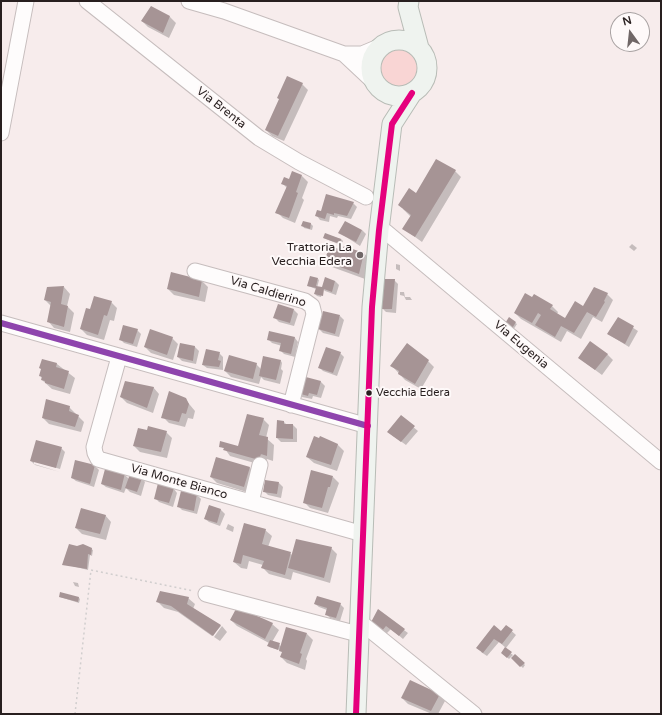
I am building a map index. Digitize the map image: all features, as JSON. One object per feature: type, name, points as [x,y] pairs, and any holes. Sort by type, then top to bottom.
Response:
[{"type":"main road","points":[[392,124],[371,75],[371,63],[375,52],[383,44],[408,4]]},
{"type":"main road","points":[[356,714],[372,307],[379,230],[392,124],[412,93],[425,81],[428,64],[420,48],[408,4]]},
{"type":"main road","points":[[383,44],[395,39],[412,42],[420,48]]},
{"type":"main road","points":[[377,86],[395,96],[412,93]]},
{"type":"street","points":[[1,133],[26,1]]},
{"type":"street","name":"Via Brenta","points":[[87,1],[259,138],[299,162],[366,197]]},
{"type":"street","points":[[189,1],[224,11],[344,54],[362,54],[383,44]]},
{"type":"street","points":[[344,54],[377,86]]},
{"type":"street","name":"Via Eugenia","points":[[379,230],[386,232],[661,462]]},
{"type":"street","name":"Via Caldierino","points":[[195,271],[306,301],[312,306],[314,314],[291,405]]},
{"type":"street","points":[[1,323],[368,426]]},
{"type":"street","name":"Via Monte Bianco","points":[[119,357],[94,447],[95,454],[98,459],[363,534]]},
{"type":"street","points":[[251,502],[260,465]]},
{"type":"street","points":[[206,594],[359,627],[474,714]]},
{"type":"path","points":[[75,714],[91,570],[206,594]]},
{"type":"shaded area","points":[[395,47],[403,47],[415,53],[421,65],[421,73],[415,85],[403,91],[395,91],[383,85],[377,73],[377,65],[383,53]]},
{"type":"building","points":[[151,6],[170,16],[163,33],[141,21]]},
{"type":"building","points":[[287,76],[303,83],[278,136],[265,130],[279,99],[277,98]]},
{"type":"building","points":[[436,159],[456,170],[415,237],[402,229],[411,215],[398,205],[409,188],[416,193]]},
{"type":"building","points":[[292,171],[302,175],[296,192],[298,193],[289,218],[275,213],[287,186],[281,184],[284,177],[289,179]]},
{"type":"building","points":[[326,194],[354,202],[347,216],[327,213],[325,219],[315,216],[317,210],[321,211]]},
{"type":"building","points":[[303,221],[311,223],[310,229],[301,226]]},
{"type":"building","points":[[345,221],[362,230],[356,242],[338,233]]},
{"type":"building","points":[[325,233],[341,239],[340,244],[323,238]]},
{"type":"building","points":[[344,246],[364,253],[359,274],[324,261],[328,251],[332,252],[333,247],[342,250]]},
{"type":"building","points":[[171,272],[202,280],[199,297],[167,289]]},
{"type":"building","points":[[310,276],[318,278],[316,286],[322,287],[325,277],[335,281],[332,292],[324,289],[323,296],[314,294],[316,288],[307,286]]},
{"type":"building","points":[[382,279],[395,279],[392,309],[381,309]]},
{"type":"building","points":[[64,286],[61,304],[68,306],[64,327],[47,322],[51,302],[44,300],[47,287]]},
{"type":"building","points":[[594,287],[608,293],[604,301],[605,302],[596,317],[587,312],[574,333],[561,326],[555,337],[535,325],[541,315],[538,313],[532,323],[514,313],[525,293],[532,297],[534,294],[553,305],[550,309],[565,318],[575,301],[583,306]]},
{"type":"building","points":[[94,296],[112,301],[107,316],[104,315],[98,335],[80,329],[86,308],[90,309]]},
{"type":"building","points":[[278,304],[294,309],[290,323],[273,318]]},
{"type":"building","points":[[323,311],[340,315],[335,334],[318,329]]},
{"type":"building","points":[[509,317],[516,322],[511,330],[504,325]]},
{"type":"building","points":[[618,317],[634,326],[625,344],[607,334]]},
{"type":"building","points":[[123,325],[138,329],[133,344],[119,340]]},
{"type":"building","points":[[150,329],[173,337],[167,355],[144,347]]},
{"type":"building","points":[[269,331],[295,337],[291,354],[279,351],[281,343],[267,340]]},
{"type":"building","points":[[590,341],[608,354],[595,370],[578,358]]},
{"type":"building","points":[[180,343],[195,346],[193,361],[177,357]]},
{"type":"building","points":[[407,343],[429,360],[415,384],[398,374],[399,371],[390,366]]},
{"type":"building","points":[[326,347],[341,352],[333,373],[318,368]]},
{"type":"building","points":[[206,349],[220,352],[218,360],[221,361],[219,367],[202,365]]},
{"type":"building","points":[[229,355],[257,363],[253,379],[224,371]]},
{"type":"building","points":[[263,356],[281,360],[276,380],[259,376]]},
{"type":"building","points":[[42,359],[57,363],[56,367],[69,371],[64,389],[45,383],[45,381],[41,380],[42,377],[39,376],[41,369],[39,368]]},
{"type":"building","points":[[302,376],[321,381],[317,395],[309,393],[308,396],[297,393]]},
{"type":"building","points":[[125,381],[154,387],[147,408],[120,397]]},
{"type":"building","points":[[169,391],[186,398],[189,404],[186,414],[182,413],[179,422],[161,418]]},
{"type":"building","points":[[46,399],[70,406],[69,411],[79,415],[75,427],[42,418]]},
{"type":"building","points":[[247,414],[264,418],[259,435],[268,437],[267,456],[261,454],[259,460],[223,450],[224,448],[219,447],[220,441],[238,446]]},
{"type":"building","points":[[401,415],[415,426],[401,442],[387,432]]},
{"type":"building","points":[[277,420],[284,421],[284,424],[293,424],[293,439],[276,438]]},
{"type":"building","points":[[148,426],[167,431],[161,452],[133,446],[138,428],[147,430]]},
{"type":"building","points":[[314,436],[319,438],[320,436],[338,444],[331,465],[306,457]]},
{"type":"building","points":[[36,440],[62,447],[56,468],[30,461]]},
{"type":"building","points":[[216,457],[250,467],[244,487],[210,477]]},
{"type":"building","points":[[75,460],[95,465],[90,484],[71,478]]},
{"type":"building","points":[[105,469],[125,473],[121,490],[101,484]]},
{"type":"building","points":[[311,470],[333,476],[322,508],[303,503]]},
{"type":"building","points":[[130,474],[142,478],[137,492],[125,488]]},
{"type":"building","points":[[265,480],[279,482],[277,494],[263,492]]},
{"type":"building","points":[[158,483],[174,488],[169,503],[154,499]]},
{"type":"building","points":[[181,491],[197,494],[194,511],[177,507]]},
{"type":"building","points":[[209,505],[221,509],[217,523],[204,519]]},
{"type":"building","points":[[81,508],[106,515],[100,534],[75,528]]},
{"type":"building","points":[[244,523],[266,529],[262,544],[291,552],[285,575],[261,568],[264,561],[243,555],[241,564],[233,562]]},
{"type":"building","points":[[296,539],[332,547],[324,578],[288,568]]},
{"type":"building","points":[[69,544],[77,546],[83,544],[92,548],[91,555],[88,554],[87,569],[62,565]]},
{"type":"building","points":[[160,591],[189,597],[187,604],[221,625],[213,636],[171,606],[156,602]]},
{"type":"building","points":[[60,592],[79,597],[78,602],[59,597]]},
{"type":"building","points":[[317,596],[341,603],[336,618],[325,615],[327,608],[314,604]]},
{"type":"building","points":[[237,607],[273,623],[265,639],[230,620]]},
{"type":"building","points":[[378,609],[405,629],[399,636],[386,626],[381,632],[370,624]]},
{"type":"building","points":[[494,625],[501,631],[506,625],[513,630],[502,644],[494,639],[483,653],[476,648]]},
{"type":"building","points":[[286,627],[307,633],[300,653],[302,654],[299,664],[280,657],[282,652],[279,651]]},
{"type":"building","points":[[270,640],[280,643],[278,650],[267,646]]},
{"type":"building","points":[[505,647],[512,652],[507,658],[501,653]]},
{"type":"building","points":[[515,654],[525,663],[520,667],[511,658]]},
{"type":"building","points":[[410,680],[440,694],[431,711],[401,698]]},
{"type":"transit line","points":[[356,714],[372,307],[379,230],[392,124],[412,93]]},
{"type":"transit line","points":[[1,323],[368,426]]},
{"type":"place","name":"Trattoria La Vecchia Edera","points":[[360,255]]},
{"type":"place","name":"Vecchia Edera","points":[[369,393]]}]
